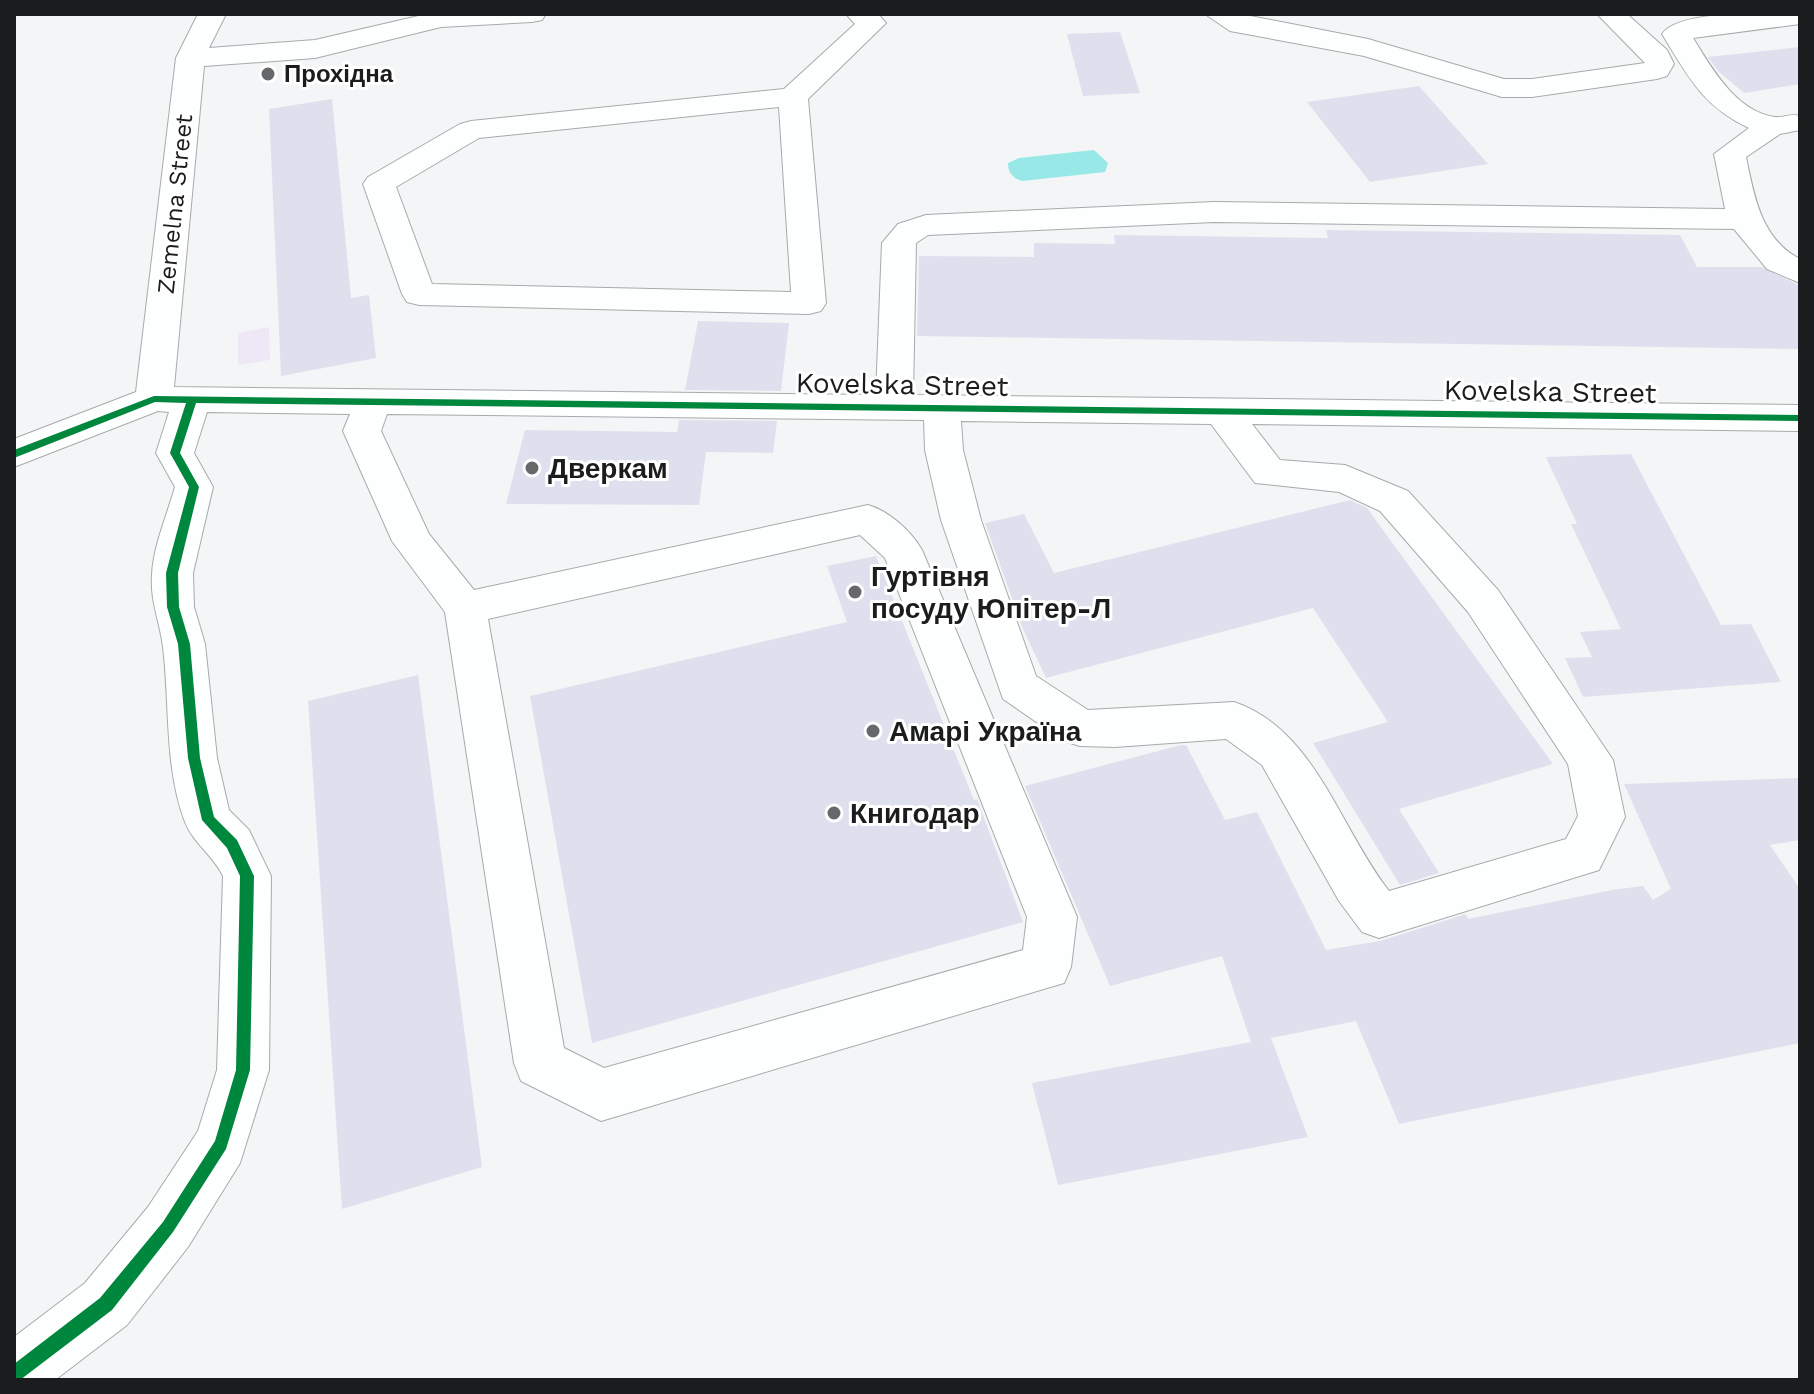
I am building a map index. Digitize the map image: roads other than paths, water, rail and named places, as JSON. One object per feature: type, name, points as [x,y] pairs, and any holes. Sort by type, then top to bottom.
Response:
[{"type":"street","name":"Zemelna Street","points":[[14,1374],[106,1304],[168,1227],[221,1144],[243,1070],[247,876],[232,844],[208,820],[194,758],[184,644],[173,607],[172,573],[194,487],[175,453],[173,399],[190,58],[212,14]]},
{"type":"street","points":[[190,58],[315,49],[441,19],[532,14]]},
{"type":"street","points":[[793,97],[809,303],[419,294],[379,184],[471,130],[793,97],[872,23],[860,14]]},
{"type":"street","points":[[1219,14],[1240,25],[1368,48],[1486,84],[1517,89],[1657,70],[1660,64],[1657,56],[1611,14]]},
{"type":"street","points":[[1786,124],[1731,108],[1704,78],[1676,34],[1700,27],[1800,16]]},
{"type":"street","points":[[1786,124],[1730,154],[1743,219],[1779,262],[1800,273]]},
{"type":"street","points":[[894,407],[899,243],[913,228],[926,225],[1214,212],[1743,219]]},
{"type":"street","name":"Kovelska Street","points":[[14,454],[173,399],[1800,418]]},
{"type":"street","points":[[373,401],[362,431],[412,541],[465,608],[540,1063],[601,1095],[1046,967],[1052,917],[902,550],[868,519],[465,608]]},
{"type":"street","points":[[942,408],[944,450],[961,520],[1018,687],[1080,728],[1115,729],[1234,720],[1278,752],[1356,886],[1379,916],[1582,855],[1602,817],[1590,760],[1483,601],[1394,501],[1345,479],[1269,473],[1222,412]]},
{"type":"water","points":[[1094,150],[1108,163],[1105,172],[1022,181],[1012,175],[1008,167],[1008,163],[1019,158]]},
{"type":"place","name":"Прохідна","points":[[268,74]]},
{"type":"place","name":"Дверкам","points":[[532,468]]},
{"type":"place","name":"Гуртівня посуду Юпітер-Л","points":[[855,592]]},
{"type":"place","name":"Амарі Україна","points":[[873,731]]},
{"type":"place","name":"Книгодар","points":[[834,813]]}]
